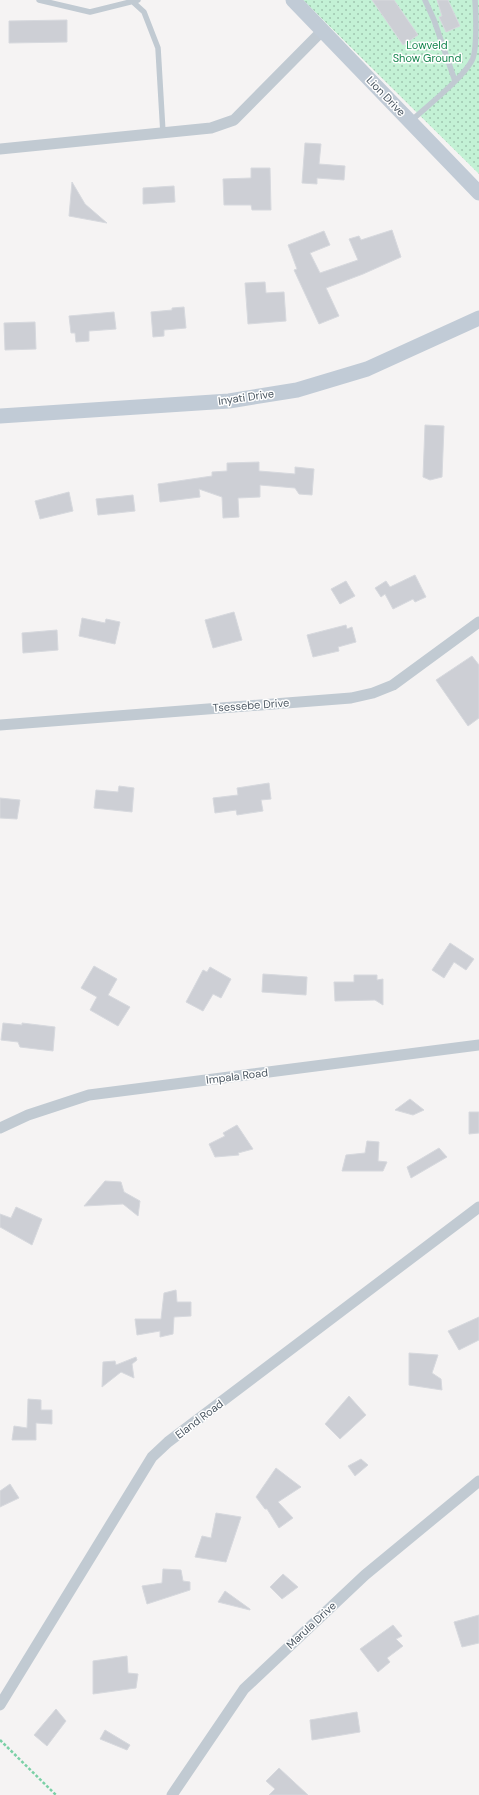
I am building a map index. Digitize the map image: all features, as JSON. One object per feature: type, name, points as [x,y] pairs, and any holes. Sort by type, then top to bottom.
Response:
[{"type":"street","name":"Lion Drive","points":[[293,0],[479,193]]},
{"type":"street","points":[[0,149],[211,128],[234,120],[323,30]]},
{"type":"street","name":"Inyati Drive","points":[[0,416],[229,401],[296,390],[367,369],[479,319]]},
{"type":"street","name":"Tsessebe Drive","points":[[0,724],[351,698],[373,693],[393,685],[479,622]]},
{"type":"street","name":"Impala Road","points":[[0,1128],[28,1115],[89,1095],[479,1045]]},
{"type":"street","name":"Eland Road","points":[[0,1706],[152,1457],[168,1442],[479,1207]]},
{"type":"street","name":"Marula Drive","points":[[172,1795],[244,1688],[365,1575],[479,1481]]},
{"type":"lane","points":[[39,0],[90,12],[135,1],[144,12],[158,48],[163,133]]},
{"type":"lane","points":[[425,0],[434,20],[455,81]]},
{"type":"lane","points":[[410,121],[455,81],[473,58],[476,24],[475,0]]},
{"type":"path","points":[[0,1740],[56,1795]]},
{"type":"green space","name":"Lowveld Show Ground","points":[[303,0],[479,0],[479,174]]},
{"type":"building","points":[[372,0],[394,0],[418,35],[403,45]]},
{"type":"building","points":[[437,0],[448,0],[460,26],[446,32],[439,17],[442,16]]},
{"type":"building","points":[[67,20],[67,42],[9,43],[9,21]]},
{"type":"building","points":[[305,143],[321,144],[319,164],[345,166],[344,180],[317,178],[317,184],[302,183]]},
{"type":"building","points":[[251,168],[270,168],[271,210],[252,210],[251,205],[224,205],[223,179],[251,178]]},
{"type":"building","points":[[72,182],[85,204],[107,223],[69,216]]},
{"type":"building","points":[[174,186],[175,202],[143,204],[143,188]]},
{"type":"building","points":[[392,230],[401,257],[326,288],[339,316],[319,324],[294,270],[297,269],[288,245],[324,231],[330,245],[310,253],[320,273],[358,260],[349,239],[359,236],[361,240]]},
{"type":"building","points":[[265,282],[266,293],[284,292],[286,321],[248,324],[245,283]]},
{"type":"building","points":[[184,307],[186,328],[164,330],[164,336],[153,337],[151,312]]},
{"type":"building","points":[[114,312],[116,329],[89,331],[89,341],[76,342],[75,333],[71,333],[69,316]]},
{"type":"building","points":[[35,322],[36,349],[5,350],[4,323]]},
{"type":"building","points":[[425,425],[444,426],[442,477],[430,480],[423,477]]},
{"type":"building","points":[[259,462],[259,471],[295,474],[295,467],[314,469],[312,495],[299,494],[295,488],[260,485],[260,497],[238,498],[239,517],[223,518],[222,497],[199,489],[200,497],[160,502],[158,484],[212,476],[212,472],[227,471],[227,463]]},
{"type":"building","points":[[69,492],[73,511],[40,519],[35,501]]},
{"type":"building","points":[[133,495],[135,511],[98,515],[96,499]]},
{"type":"building","points":[[415,575],[426,597],[415,602],[413,599],[393,609],[385,594],[381,597],[375,588],[386,581],[390,587]]},
{"type":"building","points":[[346,581],[355,596],[340,604],[331,589]]},
{"type":"building","points":[[234,612],[242,640],[213,648],[205,620]]},
{"type":"building","points":[[82,618],[105,623],[106,619],[120,622],[115,644],[79,636]]},
{"type":"building","points":[[346,625],[347,629],[352,627],[356,642],[338,647],[339,651],[313,657],[307,635]]},
{"type":"building","points":[[57,630],[58,650],[23,653],[22,633]]},
{"type":"building","points":[[472,656],[479,665],[479,718],[468,726],[436,680]]},
{"type":"building","points":[[269,783],[271,799],[261,800],[263,811],[237,815],[236,810],[215,813],[213,798],[238,795],[237,788]]},
{"type":"building","points":[[119,786],[134,788],[132,812],[94,808],[96,790],[118,792]]},
{"type":"building","points":[[0,798],[20,800],[17,819],[0,818]]},
{"type":"building","points":[[450,943],[474,959],[466,970],[454,962],[444,978],[432,970]]},
{"type":"building","points":[[94,966],[117,979],[108,995],[130,1007],[118,1026],[90,1010],[97,997],[81,988]]},
{"type":"building","points":[[210,967],[231,979],[221,998],[213,994],[203,1011],[186,1002],[203,970],[207,972]]},
{"type":"building","points":[[263,974],[307,977],[306,995],[262,992]]},
{"type":"building","points":[[354,975],[377,975],[377,980],[383,979],[383,1005],[375,1000],[335,1001],[334,982],[354,982]]},
{"type":"building","points":[[3,1023],[22,1025],[22,1023],[55,1027],[53,1051],[20,1047],[18,1042],[1,1040]]},
{"type":"building","points":[[410,1099],[424,1110],[413,1115],[395,1110]]},
{"type":"building","points":[[469,1112],[479,1112],[479,1133],[469,1134]]},
{"type":"building","points":[[237,1125],[253,1149],[238,1153],[239,1155],[215,1157],[209,1144],[225,1136],[223,1133]]},
{"type":"building","points":[[367,1141],[379,1142],[378,1161],[387,1162],[383,1171],[342,1171],[346,1155],[365,1153]]},
{"type":"building","points":[[439,1148],[447,1157],[411,1178],[407,1167]]},
{"type":"building","points":[[105,1181],[121,1182],[124,1192],[140,1201],[138,1216],[123,1204],[84,1206]]},
{"type":"building","points":[[16,1207],[42,1219],[32,1245],[0,1227],[0,1214],[11,1218]]},
{"type":"building","points":[[176,1290],[177,1302],[191,1302],[191,1316],[174,1317],[173,1334],[160,1337],[160,1331],[137,1335],[135,1319],[161,1319],[164,1293]]},
{"type":"building","points":[[479,1317],[479,1340],[459,1350],[448,1331]]},
{"type":"building","points":[[409,1353],[438,1355],[432,1373],[441,1379],[442,1390],[409,1385]]},
{"type":"building","points":[[136,1357],[137,1360],[132,1364],[134,1378],[121,1372],[102,1387],[103,1362],[115,1361],[116,1365]]},
{"type":"building","points":[[349,1396],[366,1415],[340,1439],[325,1424]]},
{"type":"building","points":[[28,1399],[41,1400],[41,1410],[52,1410],[52,1424],[36,1423],[36,1440],[12,1440],[14,1426],[27,1428]]},
{"type":"building","points":[[361,1459],[368,1465],[355,1476],[348,1466]]},
{"type":"building","points":[[276,1468],[301,1487],[278,1502],[293,1518],[279,1528],[267,1509],[265,1509],[256,1497]]},
{"type":"building","points":[[10,1484],[19,1498],[0,1507],[0,1491]]},
{"type":"building","points":[[216,1513],[241,1517],[226,1562],[195,1557],[202,1536],[211,1538]]},
{"type":"building","points":[[163,1569],[181,1570],[183,1581],[190,1582],[190,1590],[147,1604],[142,1586],[162,1583]]},
{"type":"building","points":[[283,1574],[298,1587],[282,1599],[270,1587]]},
{"type":"building","points":[[225,1591],[250,1609],[250,1610],[218,1602]]},
{"type":"building","points":[[479,1615],[479,1643],[462,1647],[454,1622]]},
{"type":"building","points":[[393,1625],[402,1636],[396,1639],[403,1646],[387,1658],[390,1662],[378,1672],[360,1649]]},
{"type":"building","points":[[127,1656],[128,1673],[138,1674],[136,1688],[93,1694],[93,1661]]},
{"type":"building","points":[[56,1709],[66,1721],[47,1746],[34,1735]]},
{"type":"building","points":[[357,1712],[360,1732],[312,1740],[310,1720]]},
{"type":"building","points":[[105,1730],[130,1745],[127,1750],[100,1739]]},
{"type":"building","points":[[279,1768],[308,1795],[269,1795],[275,1789],[266,1781]]}]
